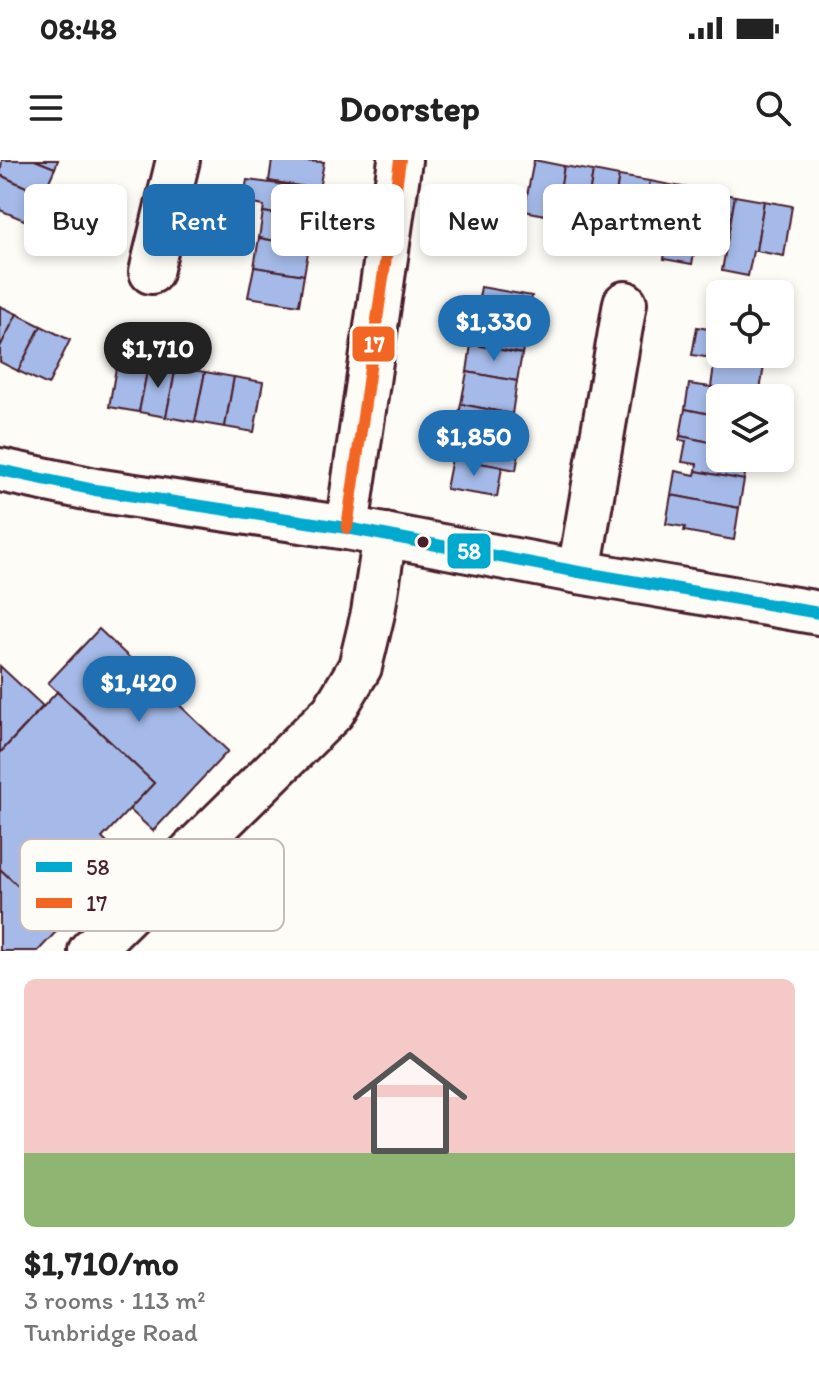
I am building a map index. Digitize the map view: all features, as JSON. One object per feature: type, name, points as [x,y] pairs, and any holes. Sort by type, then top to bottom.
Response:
[{"type":"street","points":[[151,272],[178,160]]},
{"type":"street","points":[[204,839],[333,712],[360,667],[373,613],[366,532],[400,160]]},
{"type":"street","points":[[579,572],[625,303]]},
{"type":"street","points":[[0,470],[95,490],[366,532],[819,613]]},
{"type":"street","points":[[90,951],[110,931]]},
{"type":"building","points":[[2,160],[35,160],[55,168],[48,184],[24,186],[0,175]]},
{"type":"building","points":[[35,160],[58,160],[55,168]]},
{"type":"building","points":[[272,160],[324,162],[320,184],[269,181]]},
{"type":"building","points":[[534,160],[564,166],[561,184],[543,184],[543,215],[527,212]]},
{"type":"building","points":[[564,166],[593,171],[591,184],[561,184]]},
{"type":"building","points":[[593,171],[619,176],[618,184],[591,184]]},
{"type":"building","points":[[0,175],[24,186],[24,220],[0,210]]},
{"type":"building","points":[[619,176],[650,181],[649,184],[618,184]]},
{"type":"building","points":[[247,180],[279,184],[271,184],[271,213],[263,212],[264,206],[255,204],[255,184],[246,184]]},
{"type":"building","points":[[730,195],[735,196],[730,224]]},
{"type":"building","points":[[735,196],[764,201],[756,251],[753,251],[748,276],[722,271],[725,256],[730,256],[730,225]]},
{"type":"building","points":[[764,201],[792,206],[784,256],[756,251]]},
{"type":"building","points":[[263,212],[271,213],[271,240],[259,238]]},
{"type":"building","points":[[259,238],[271,240],[271,256],[307,256],[304,275],[254,267]]},
{"type":"building","points":[[664,256],[694,256],[692,264],[664,259]]},
{"type":"building","points":[[254,267],[304,275],[299,305],[248,297]]},
{"type":"building","points":[[481,287],[532,296],[527,324],[476,314]]},
{"type":"building","points":[[0,306],[17,314],[0,347]]},
{"type":"building","points":[[17,314],[41,326],[18,371],[0,362],[0,347]]},
{"type":"building","points":[[476,314],[527,324],[522,354],[471,344]]},
{"type":"building","points":[[41,326],[70,340],[48,385],[18,371]]},
{"type":"building","points":[[697,327],[706,329],[706,357],[692,355]]},
{"type":"building","points":[[471,344],[522,354],[517,381],[467,372]]},
{"type":"building","points":[[118,357],[149,362],[139,412],[109,407]]},
{"type":"building","points":[[149,362],[176,367],[166,417],[139,412]]},
{"type":"building","points":[[176,367],[205,372],[195,422],[166,417]]},
{"type":"building","points":[[714,368],[764,368],[761,384],[711,384]]},
{"type":"building","points":[[205,372],[234,377],[225,427],[195,422]]},
{"type":"building","points":[[467,372],[517,381],[512,414],[461,404]]},
{"type":"building","points":[[234,377],[263,382],[254,432],[225,427]]},
{"type":"building","points":[[689,384],[706,386],[706,413],[685,409]]},
{"type":"building","points":[[461,404],[512,414],[507,439],[456,429]]},
{"type":"building","points":[[685,409],[706,413],[706,441],[680,436]]},
{"type":"building","points":[[456,429],[521,442],[516,470],[452,458]]},
{"type":"building","points":[[680,436],[706,441],[706,472],[745,472],[744,480],[696,471],[697,464],[682,462],[686,441],[679,440]]},
{"type":"building","points":[[452,458],[502,467],[497,497],[446,489]]},
{"type":"building","points":[[675,471],[695,475],[696,471],[744,480],[739,508],[671,495]]},
{"type":"building","points":[[671,495],[739,508],[734,540],[684,531],[685,527],[666,524]]},
{"type":"building","points":[[99,629],[228,751],[153,831],[129,809],[154,783],[48,683]]},
{"type":"building","points":[[0,666],[43,706],[0,753]]},
{"type":"building","points":[[57,692],[154,783],[103,839],[20,839],[20,888],[0,869],[0,753]]},
{"type":"building","points":[[0,869],[20,888],[20,931],[57,931],[38,951],[0,951]]},
{"type":"transit line","name":"17","points":[[347,528],[400,160]]},
{"type":"transit line","name":"58","points":[[0,470],[95,490],[347,528],[819,613]]}]
